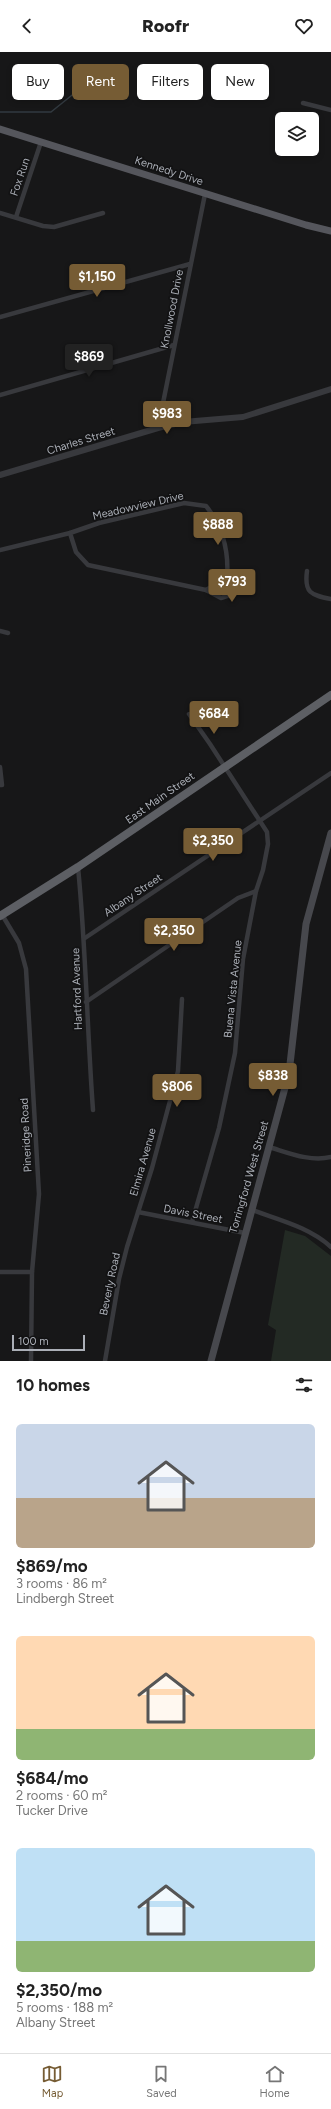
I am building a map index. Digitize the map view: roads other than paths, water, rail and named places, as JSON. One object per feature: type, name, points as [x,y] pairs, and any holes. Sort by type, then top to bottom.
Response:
[{"type":"highway","name":"East Main Street","points":[[1,914],[78,867],[331,695]]},
{"type":"main road","name":"Kennedy Drive","points":[[0,129],[205,194],[306,225],[331,231]]},
{"type":"main road","name":"Torringford West Street","points":[[211,1361],[289,1073],[306,924],[331,833]]},
{"type":"street","points":[[303,103],[331,110]]},
{"type":"street","name":"Fox Run","points":[[16,217],[41,142]]},
{"type":"street","name":"Knollwood Drive","points":[[158,428],[205,194]]},
{"type":"street","points":[[0,213],[43,226],[54,227],[103,213]]},
{"type":"street","points":[[0,317],[190,264]]},
{"type":"street","points":[[0,395],[174,345]]},
{"type":"street","name":"Charles Street","points":[[0,475],[158,428],[183,422],[244,417],[331,389]]},
{"type":"street","name":"Meadowview Drive","points":[[0,550],[70,533],[99,523],[184,503],[206,506],[213,514],[226,544],[228,559],[227,578],[231,588],[230,595],[222,598],[206,590],[88,565],[76,552],[70,533]]},
{"type":"street","points":[[307,571],[305,585],[310,592],[317,596],[331,599]]},
{"type":"street","points":[[206,590],[227,578]]},
{"type":"street","points":[[0,631],[8,633]]},
{"type":"street","name":"Buena Vista Avenue","points":[[189,714],[225,766],[267,832],[268,844],[263,870],[256,891],[243,959],[235,1052],[219,1128],[192,1222]]},
{"type":"street","points":[[0,767],[1,785]]},
{"type":"street","name":"Albany Street","points":[[85,938],[331,773]]},
{"type":"street","name":"Hartford Avenue","points":[[78,867],[85,938],[86,1002],[93,1110]]},
{"type":"street","points":[[86,1002],[238,898],[256,891]]},
{"type":"street","name":"Pineridge Road","points":[[1,914],[19,943],[26,968],[39,1194],[32,1272],[31,1361]]},
{"type":"street","name":"Elmira Avenue","points":[[138,1212],[178,1071],[182,999]]},
{"type":"street","points":[[269,1147],[321,1159],[331,1157]]},
{"type":"street","points":[[252,1210],[304,1229],[323,1239],[331,1247]]},
{"type":"street","name":"Davis Street","points":[[138,1212],[245,1233]]},
{"type":"street","name":"Beverly Road","points":[[105,1361],[119,1279],[138,1212]]},
{"type":"street","points":[[0,1272],[32,1272]]},
{"type":"waterway","points":[[0,112],[51,112],[72,95]]}]
